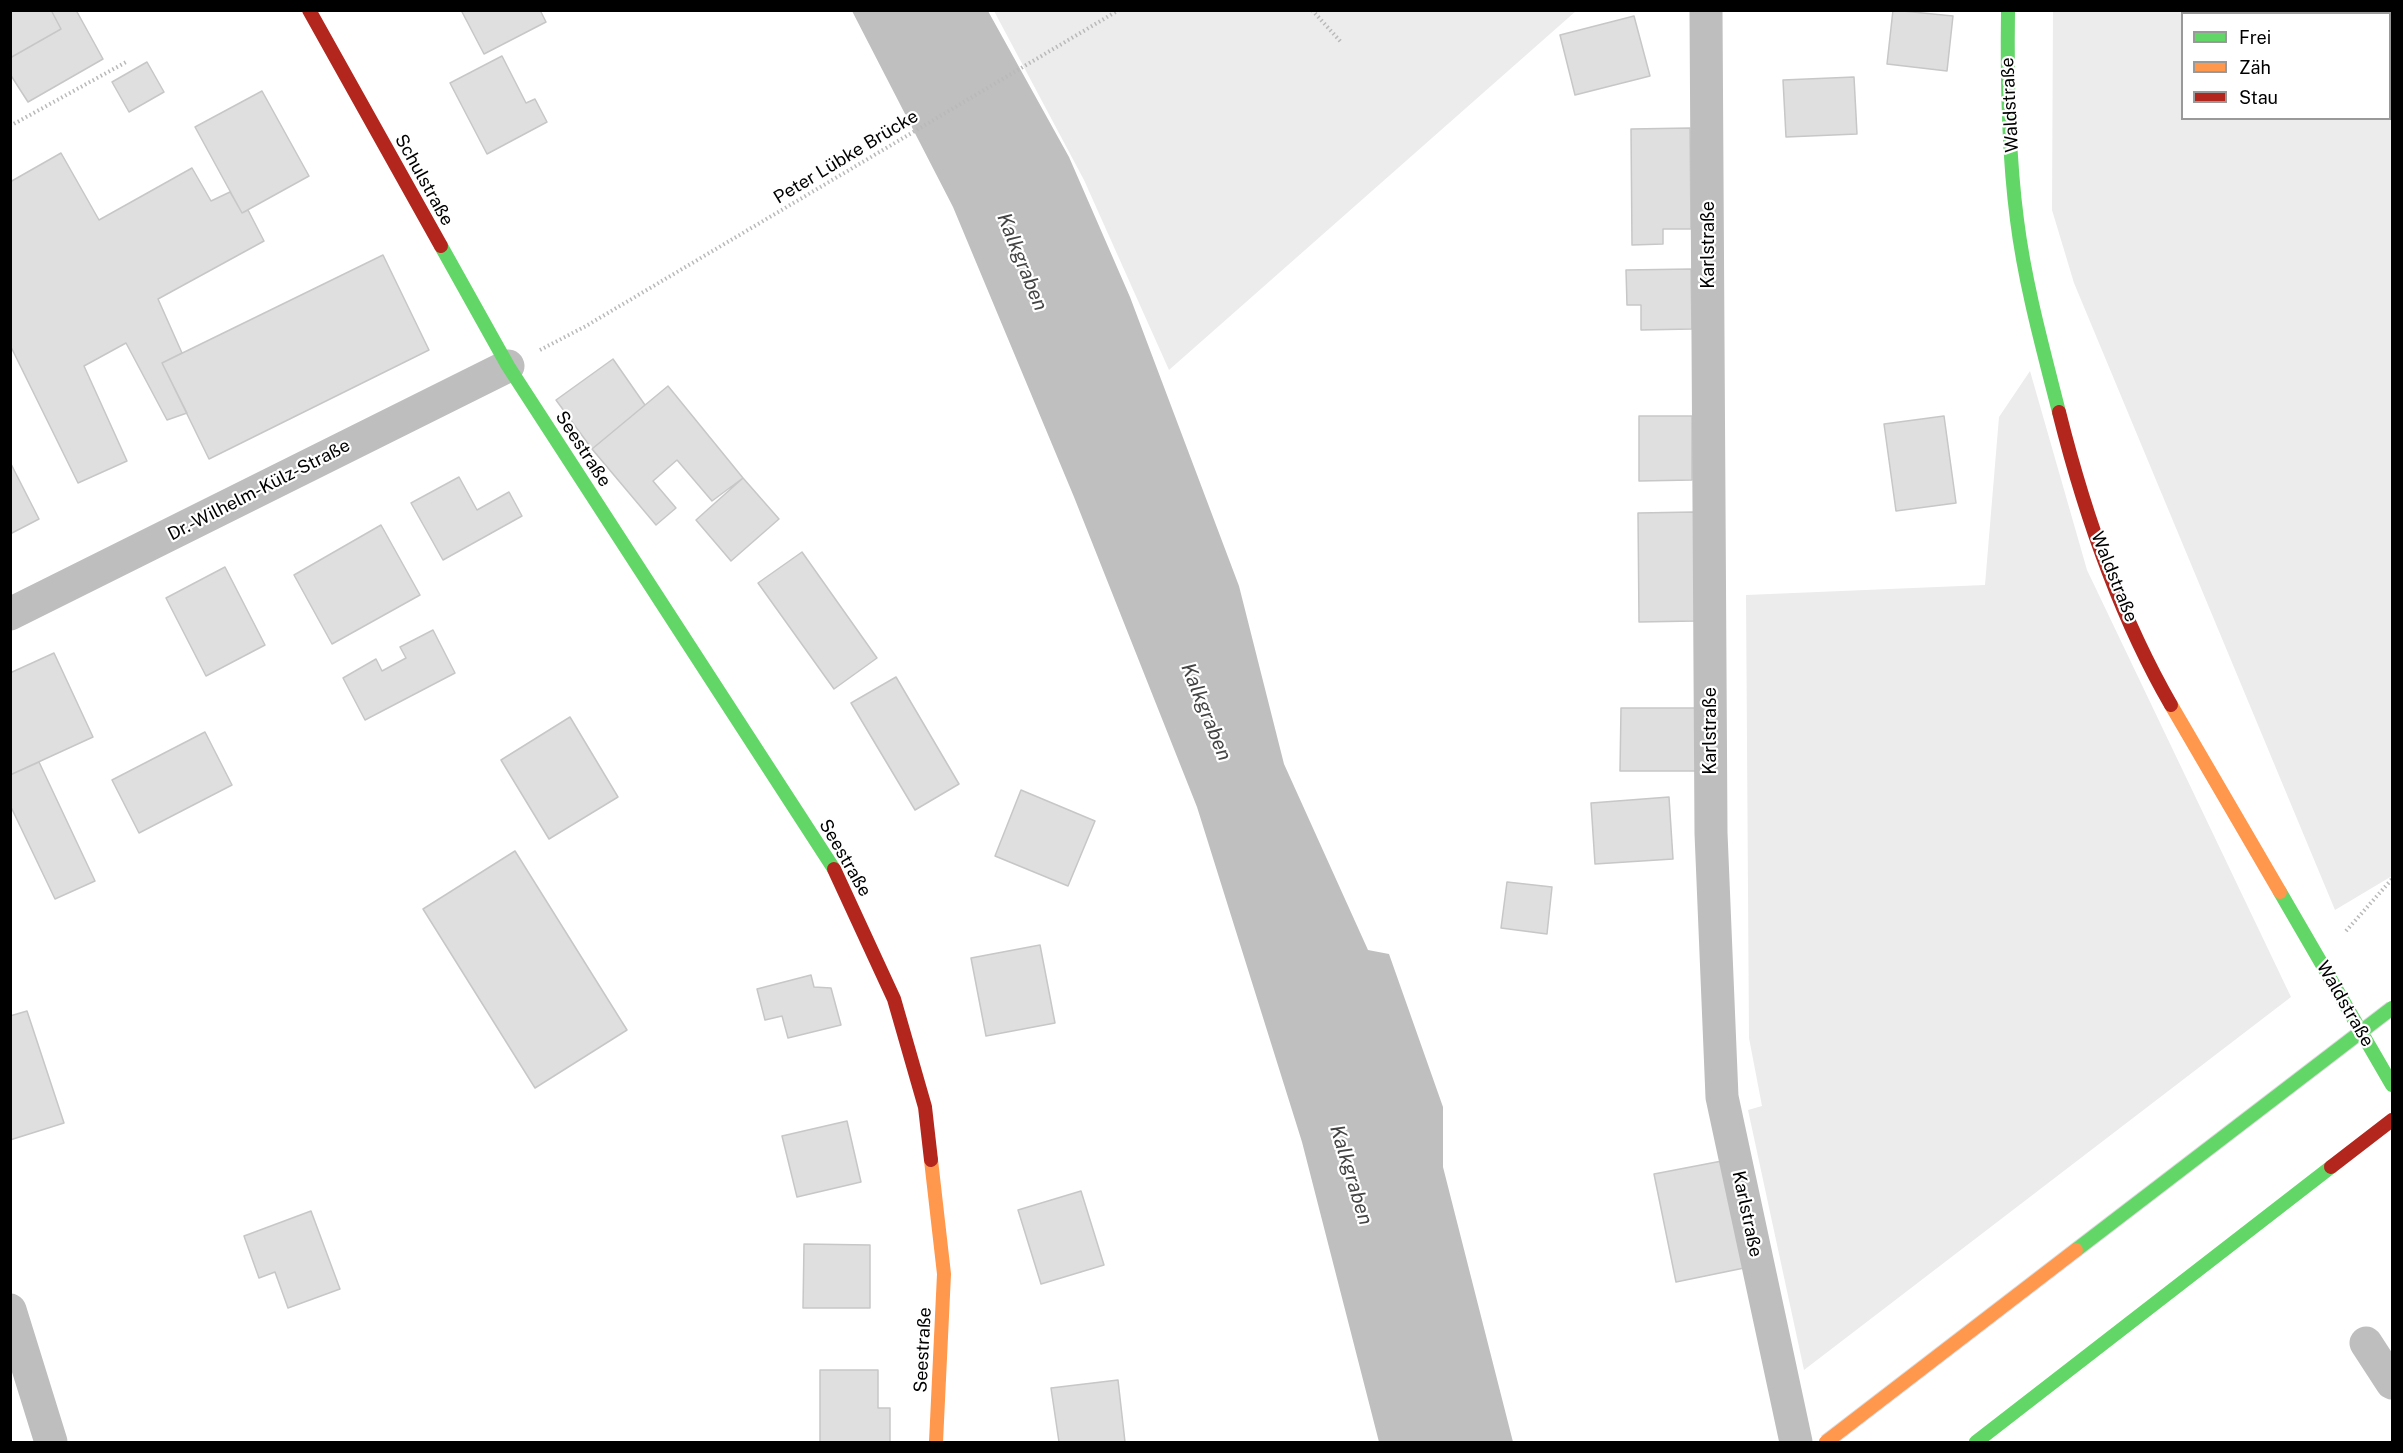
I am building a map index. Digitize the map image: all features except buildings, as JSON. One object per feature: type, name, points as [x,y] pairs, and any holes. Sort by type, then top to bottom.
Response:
[{"type":"main road","name":"Schulstraße","points":[[309,10],[508,366]]},
{"type":"main road","name":"Waldstraße","points":[[2008,10],[2007,66],[2017,220],[2040,339],[2074,472],[2116,591],[2168,698],[2392,1085]]},
{"type":"main road","name":"Seestraße","points":[[508,366],[842,881],[894,999],[925,1107],[944,1274],[936,1443]]},
{"type":"main road","points":[[1826,1443],[2392,1008]]},
{"type":"main road","points":[[1976,1443],[2392,1120]]},
{"type":"street","name":"Karlstraße","points":[[1706,10],[1711,833],[1722,1097],[1796,1443]]},
{"type":"street","name":"Dr.-Wilhelm-Külz-Straße","points":[[10,614],[508,366]]},
{"type":"street","points":[[10,1310],[51,1443]]},
{"type":"street","points":[[2366,1343],[2392,1383]]},
{"type":"path","name":"Peter Lübke Brücke","points":[[508,366],[586,326],[1119,10]]},
{"type":"path","points":[[1312,10],[1341,42]]},
{"type":"path","points":[[10,126],[128,61]]},
{"type":"path","points":[[2319,960],[2392,879]]},
{"type":"shaded area","points":[[994,11],[1576,11],[1169,370],[1084,180]]},
{"type":"shaded area","points":[[2053,11],[2392,11],[2392,876],[2335,910],[2074,283],[2052,210]]},
{"type":"shaded area","points":[[2030,371],[2087,570],[2291,997],[1804,1370],[1748,1110],[1762,1106],[1749,1038],[1746,595],[1985,585],[1999,417]]},
{"type":"water","name":"Kalkgraben","points":[[852,11],[988,11],[1069,157],[1130,297],[1239,586],[1284,764],[1368,950],[1389,954],[1443,1107],[1443,1167],[1513,1442],[1379,1442],[1302,1142],[1197,807],[1074,497],[953,207]]},
{"type":"traffic: fast","points":[[2008,10],[2009,115],[2020,244],[2059,412]]},
{"type":"traffic: fast","points":[[441,246],[508,366],[834,869]]},
{"type":"traffic: fast","points":[[2280,892],[2392,1085]]},
{"type":"traffic: fast","points":[[2076,1250],[2392,1008]]},
{"type":"traffic: fast","points":[[1976,1442],[2331,1167]]},
{"type":"traffic: slow","points":[[2171,705],[2280,892]]},
{"type":"traffic: slow","points":[[931,1160],[944,1274],[936,1442]]},
{"type":"traffic: slow","points":[[1826,1442],[2076,1250]]},
{"type":"traffic: jam","points":[[309,10],[441,246]]},
{"type":"traffic: jam","points":[[2059,412],[2092,525],[2119,599],[2152,671],[2171,705]]},
{"type":"traffic: jam","points":[[834,869],[894,999],[925,1107],[931,1160]]},
{"type":"traffic: jam","points":[[2331,1167],[2392,1120]]}]
